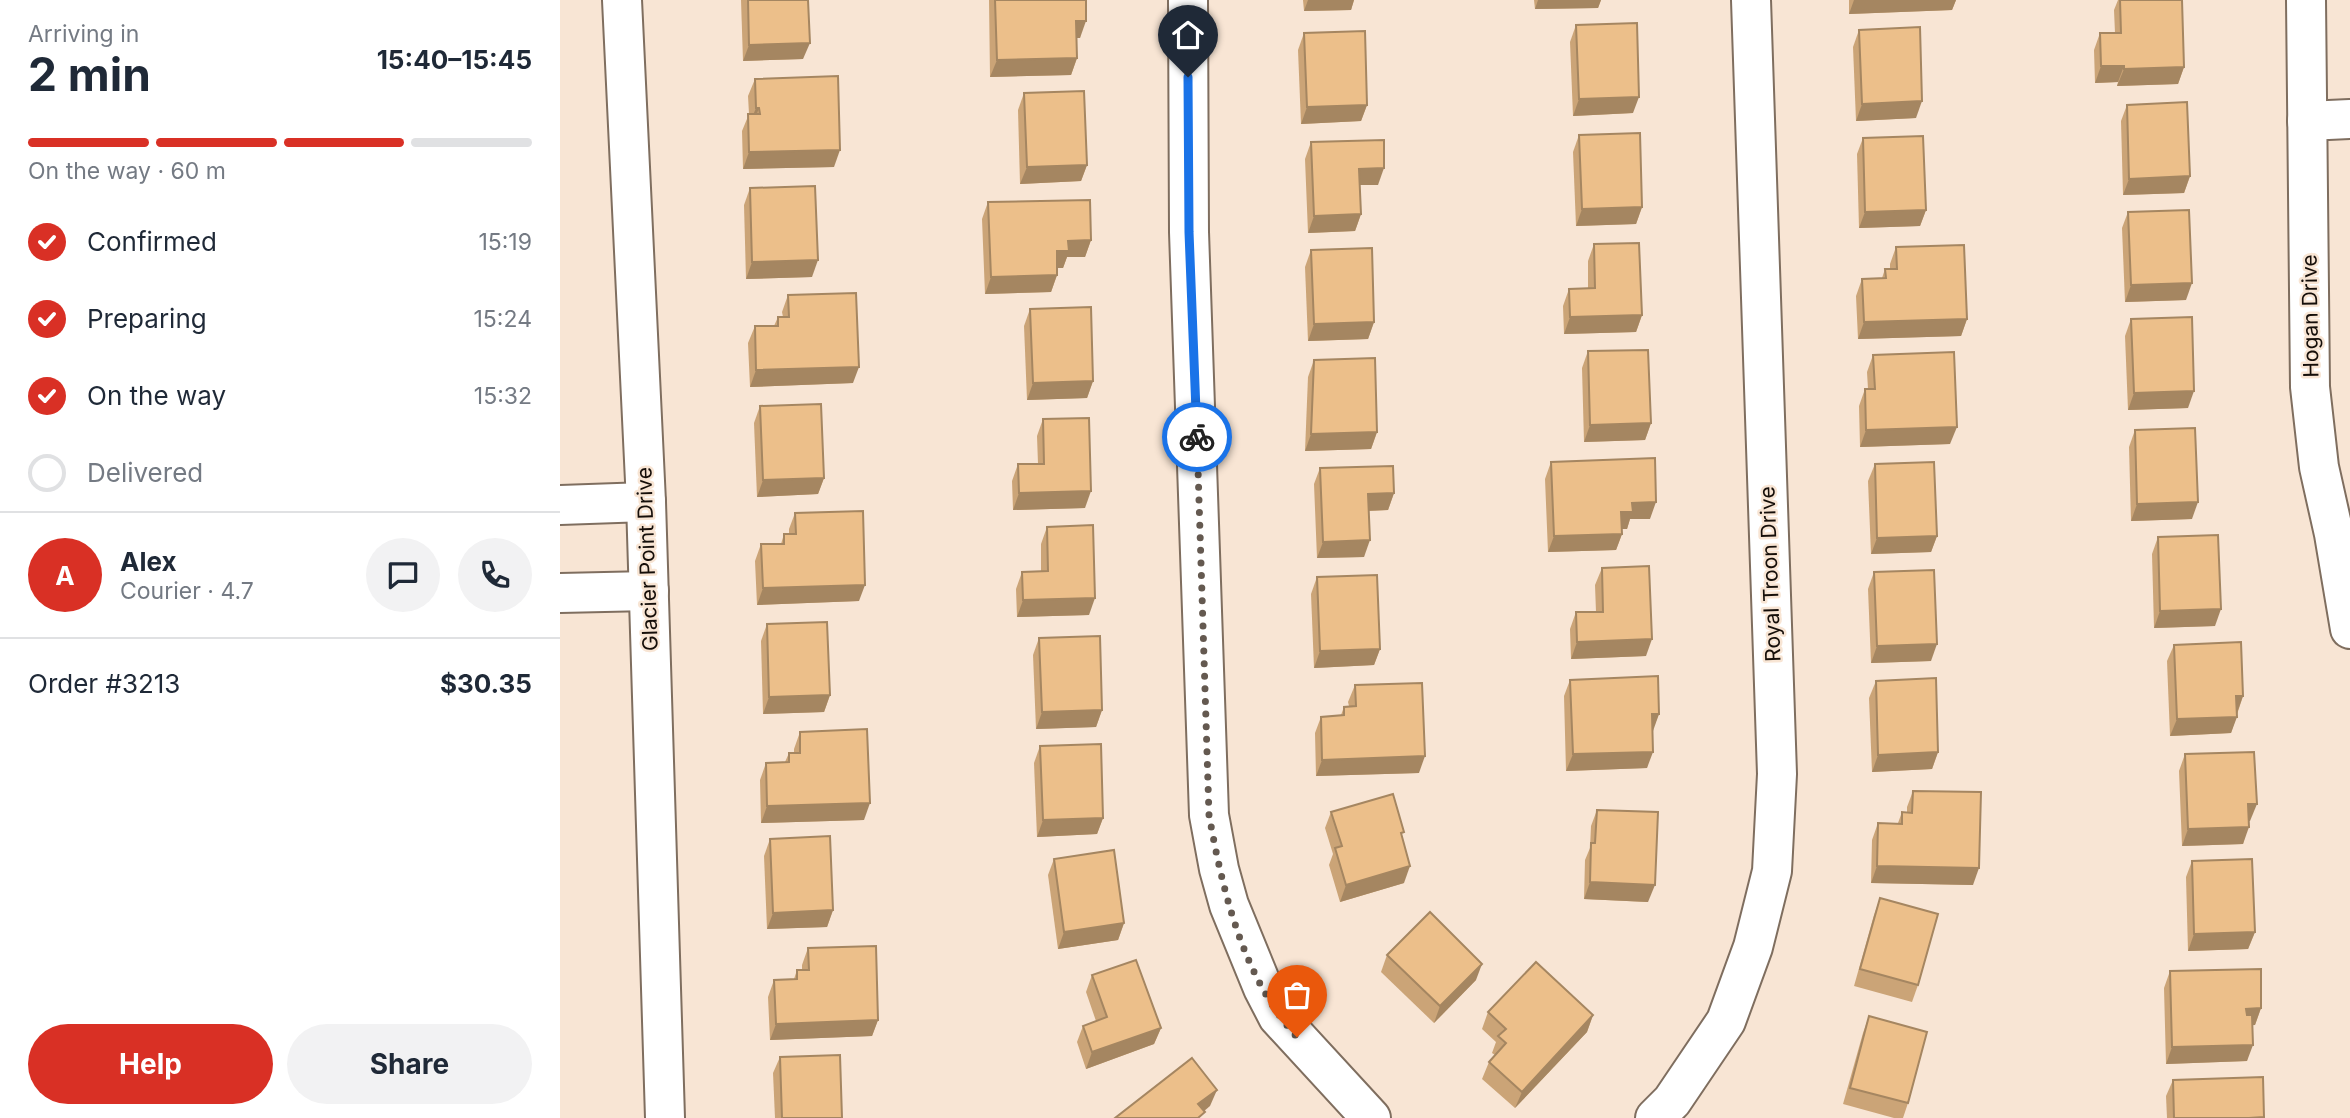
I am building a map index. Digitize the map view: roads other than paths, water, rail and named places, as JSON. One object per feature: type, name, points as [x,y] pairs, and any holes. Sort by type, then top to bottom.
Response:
[{"type":"street","name":"Glacier Point Drive","points":[[622,0],[646,502],[665,1118]]},
{"type":"street","points":[[1188,0],[1189,232],[1209,815],[1229,905],[1262,988],[1278,1017],[1371,1118]]},
{"type":"street","name":"Royal Troon Drive","points":[[1655,1118],[1672,1101],[1726,1021],[1753,947],[1772,871],[1777,774],[1751,0]]},
{"type":"street","name":"Hogan Drive","points":[[2306,0],[2310,387],[2319,467],[2334,534],[2350,629]]},
{"type":"street","points":[[2307,121],[2350,119]]},
{"type":"street","points":[[560,505],[646,502]]},
{"type":"street","points":[[560,593],[649,592]]}]
